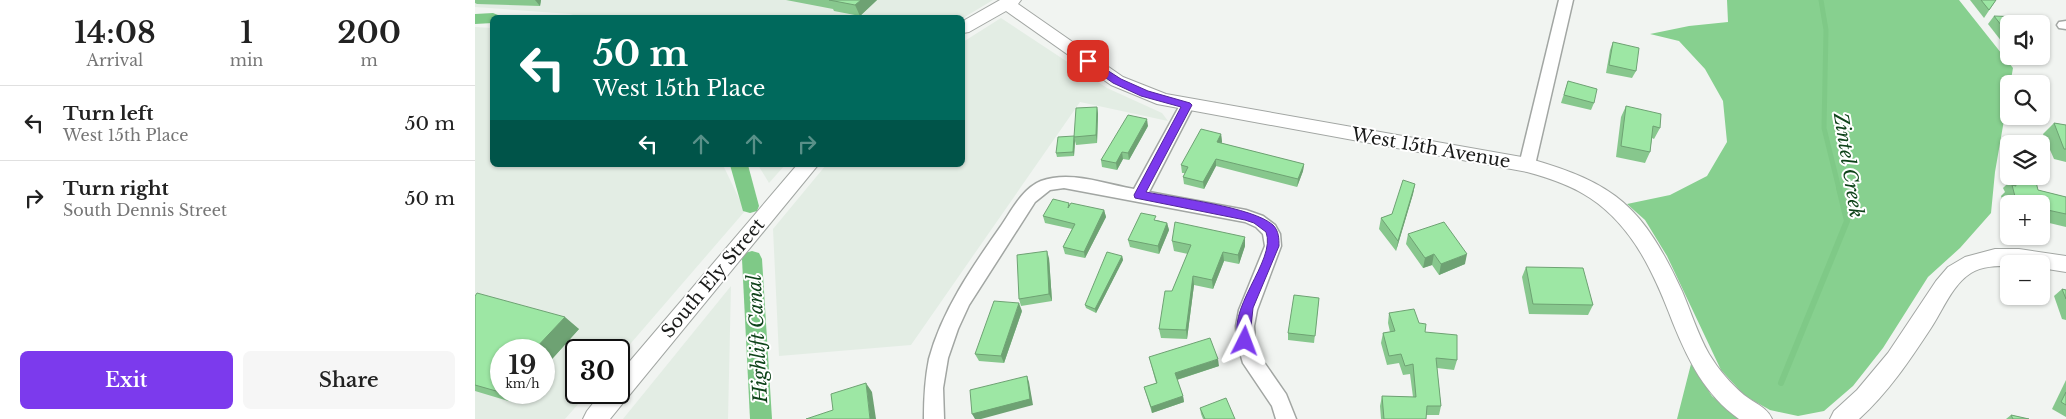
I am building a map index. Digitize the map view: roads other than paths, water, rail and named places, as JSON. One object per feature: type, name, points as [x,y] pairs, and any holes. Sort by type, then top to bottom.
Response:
[{"type":"street","points":[[1527,165],[1567,0]]},
{"type":"street","points":[[965,27],[1009,2]]},
{"type":"street","name":"West 15th Avenue","points":[[1009,2],[1117,81],[1145,94],[1187,105],[1527,165],[1578,182],[1598,193],[1627,218],[1647,246],[1658,265],[1701,360],[1710,374],[1725,394],[1737,405],[1760,419]]},
{"type":"street","points":[[1139,195],[1187,105]]},
{"type":"street","name":"South Ely Street","points":[[630,378],[806,167]]},
{"type":"street","points":[[934,419],[934,388],[940,348],[956,310],[1029,198],[1036,190],[1056,182],[1073,182],[1246,216],[1258,220],[1270,230],[1273,246],[1247,308],[1244,325],[1245,341],[1255,368],[1281,402],[1286,419]]},
{"type":"street","points":[[1842,419],[1859,405],[1881,380],[1925,319],[1944,286],[1957,272],[1972,263],[1991,259],[2012,258],[2066,264]]},
{"type":"street","name":"South Ely Street","points":[[595,419],[608,404]]},
{"type":"waterway","name":"Zintel Creek","points":[[1821,0],[1826,30],[1824,128],[1839,189]]},
{"type":"waterway","name":"Highlift Canal","points":[[475,19],[490,18]]},
{"type":"waterway","name":"Highlift Canal","points":[[740,167],[750,206]]},
{"type":"waterway","name":"Zintel Creek","points":[[1781,383],[1847,221],[1839,188]]},
{"type":"waterway","name":"Highlift Canal","points":[[752,259],[761,419]]}]
